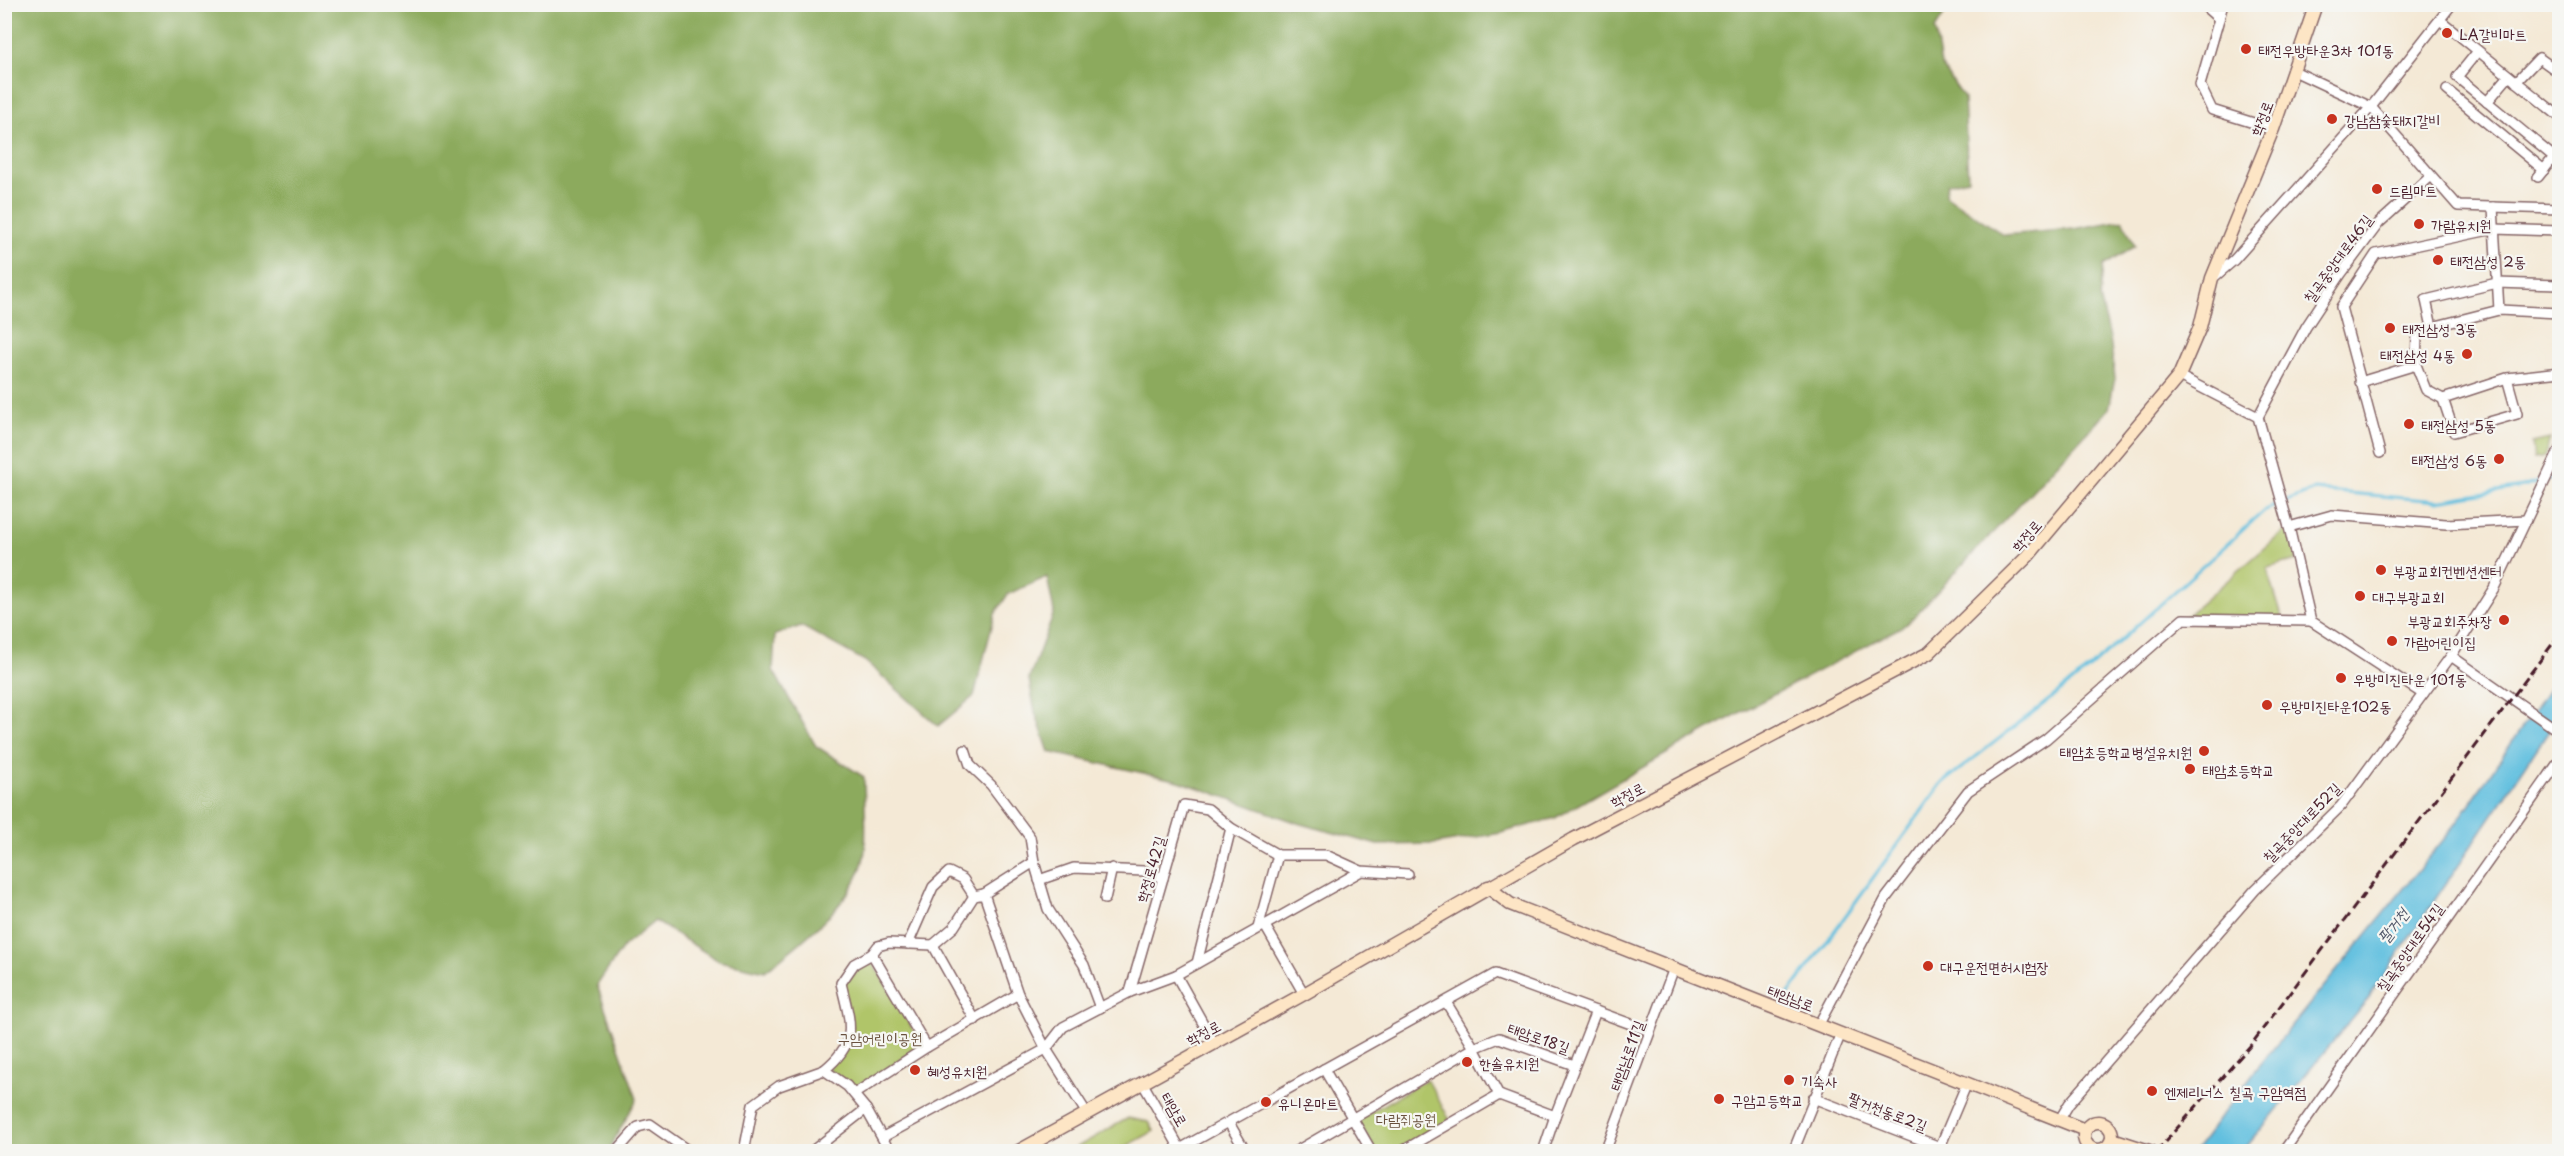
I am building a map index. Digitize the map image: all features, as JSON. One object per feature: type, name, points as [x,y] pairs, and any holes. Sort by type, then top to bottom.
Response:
[{"type":"main road","name":"학정로","points":[[1017,1152],[1304,994],[1574,839],[1929,653],[2028,556],[2179,376],[2200,327],[2212,278],[2273,129],[2316,4]]},
{"type":"main road","name":"태암남로","points":[[1488,887],[1510,904],[2085,1130]]},
{"type":"main road","points":[[2100,1122],[2111,1130],[2112,1140],[2102,1149],[2088,1149],[2084,1138],[2085,1130],[2091,1123],[2100,1122]]},
{"type":"main road","points":[[2112,1140],[2135,1145],[2152,1152]]},
{"type":"street","points":[[2202,4],[2218,19]]},
{"type":"street","points":[[2223,4],[2200,85],[2212,110],[2273,129]]},
{"type":"street","points":[[2212,278],[2234,260],[2258,235],[2371,108],[2452,4]]},
{"type":"street","points":[[2440,20],[2559,117]]},
{"type":"street","points":[[2446,90],[2541,173],[2557,160],[2457,77],[2478,51]]},
{"type":"street","points":[[2487,102],[2539,58],[2559,73]]},
{"type":"street","points":[[2294,71],[2371,108],[2458,206],[2559,209]]},
{"type":"street","name":"칠곡중앙대로46길","points":[[2258,417],[2306,327],[2341,274],[2379,223],[2430,177]]},
{"type":"street","points":[[2493,207],[2499,310]]},
{"type":"street","points":[[2380,453],[2341,307],[2376,254],[2494,229],[2559,231]]},
{"type":"street","points":[[2432,327],[2426,300],[2496,283],[2559,285]]},
{"type":"street","points":[[2507,378],[2517,414],[2454,432],[2443,399],[2426,390],[2416,365],[2417,335],[2432,327],[2499,310],[2559,313]]},
{"type":"street","points":[[2360,382],[2416,365]]},
{"type":"street","points":[[2443,399],[2507,378],[2559,372]]},
{"type":"street","points":[[2179,376],[2258,417],[2278,483],[2311,621]]},
{"type":"street","name":"칠곡중앙대로52길","points":[[2060,1119],[2069,1104],[2255,890],[2342,806],[2451,656],[2494,588],[2559,449]]},
{"type":"street","points":[[2289,526],[2332,515],[2446,524],[2526,520]]},
{"type":"street","points":[[1819,1024],[1886,897],[1968,791],[2046,739],[2182,619],[2311,621],[2423,694]]},
{"type":"street","points":[[2451,656],[2559,732]]},
{"type":"street","points":[[965,750],[970,765],[991,785],[1030,837],[1034,862],[1048,909],[1084,965],[1100,1008]]},
{"type":"street","name":"칠곡중앙대로54길","points":[[2283,1152],[2559,760]]},
{"type":"street","name":"학정로42길","points":[[1130,992],[1184,805],[1208,809],[1231,828],[1278,855],[1326,855],[1361,871]]},
{"type":"street","points":[[1197,963],[1231,828]]},
{"type":"street","points":[[1278,855],[1261,926],[1304,994]]},
{"type":"street","points":[[744,1152],[753,1105],[779,1086],[824,1070],[836,1061],[845,1047],[851,1029],[840,983],[854,964],[872,954],[878,946],[889,943],[933,945],[954,927],[979,895],[1034,862]]},
{"type":"street","points":[[1039,880],[1074,868],[1143,871],[1163,878]]},
{"type":"street","points":[[1105,899],[1112,868]]},
{"type":"street","points":[[883,1137],[1046,1049],[1063,1028],[1130,992],[1176,975],[1361,871],[1408,874]]},
{"type":"street","points":[[908,944],[933,887],[948,872],[963,879],[979,895],[1018,994],[1046,1049],[1086,1112]]},
{"type":"street","points":[[933,945],[975,1020]]},
{"type":"street","points":[[872,954],[927,1047]]},
{"type":"street","name":"태암남로11길","points":[[1605,1152],[1674,968]]},
{"type":"street","points":[[1181,1150],[1495,974],[1650,1031]]},
{"type":"street","points":[[1176,975],[1214,1044]]},
{"type":"street","points":[[855,1094],[927,1047],[1018,994]]},
{"type":"street","points":[[1446,1002],[1499,1095],[1555,1116]]},
{"type":"street","name":"태암로18길","points":[[1295,1152],[1474,1048],[1499,1038],[1574,1065],[1596,1011]]},
{"type":"street","points":[[1793,1152],[1841,1033]]},
{"type":"street","points":[[1543,1152],[1574,1065]]},
{"type":"street","points":[[1324,1069],[1372,1152]]},
{"type":"street","points":[[824,1070],[855,1094],[890,1152]]},
{"type":"street","name":"태암로","points":[[1142,1082],[1181,1150]]},
{"type":"street","points":[[1940,1147],[1967,1083]]},
{"type":"street","points":[[1401,1152],[1499,1095]]},
{"type":"street","name":"팔거천동로2길","points":[[1813,1098],[1953,1152]]},
{"type":"street","points":[[811,1152],[866,1109]]},
{"type":"street","points":[[1229,1123],[1246,1152]]},
{"type":"street","points":[[616,1152],[638,1127],[650,1124],[690,1152]]},
{"type":"green space","points":[[5,4],[1950,5],[1935,29],[1941,65],[1964,98],[1968,179],[1947,184],[1945,195],[2004,235],[2074,229],[2123,220],[2135,246],[2103,266],[2100,298],[2110,338],[2115,378],[2109,409],[1907,624],[1713,727],[1555,818],[1501,833],[1435,844],[1378,845],[1298,823],[1179,781],[1049,752],[1035,712],[1029,679],[1054,612],[1047,577],[1008,594],[995,614],[974,696],[938,726],[865,661],[801,626],[775,635],[773,670],[816,746],[864,777],[865,848],[859,874],[850,890],[824,921],[765,971],[719,961],[655,921],[624,946],[597,985],[637,1099],[608,1151],[5,1151]]},
{"type":"green space","points":[[2550,439],[2544,457],[2534,459],[2532,443]]},
{"type":"green space","points":[[2289,527],[2297,560],[2267,568],[2283,620],[2183,619]]},
{"type":"green space","name":"구암어린이공원","points":[[870,958],[923,1046],[855,1089],[828,1069],[851,1029],[843,984]]},
{"type":"green space","name":"다람쥐공원","points":[[1427,1079],[1450,1120],[1394,1151],[1377,1152],[1357,1120]]},
{"type":"green space","points":[[1128,1118],[1149,1122],[1154,1131],[1118,1151],[1070,1151]]},
{"type":"water","name":"팔거천","points":[[2559,674],[2559,716],[2368,999],[2243,1151],[2194,1152],[2255,1071],[2453,828]]},
{"type":"waterway","points":[[2548,479],[2560,475]]},
{"type":"waterway","points":[[1785,999],[1942,783],[2090,668],[2265,510],[2314,490],[2438,501],[2522,487],[2542,481]]},
{"type":"railway","points":[[2156,1152],[2250,1046],[2560,634]]},
{"type":"place","name":"LA갈비마트","points":[[2447,33]]},
{"type":"place","name":"태전우방타운3차 101동","points":[[2246,49]]},
{"type":"place","name":"강남참숯돼지갈비","points":[[2332,119]]},
{"type":"place","name":"드림마트","points":[[2377,189]]},
{"type":"place","name":"가람유치원","points":[[2419,224]]},
{"type":"place","name":"태전삼성 2동","points":[[2438,260]]},
{"type":"place","name":"태전삼성 3동","points":[[2390,328]]},
{"type":"place","name":"태전삼성 4동","points":[[2467,354]]},
{"type":"place","name":"태전삼성 5동","points":[[2409,424]]},
{"type":"place","name":"태전삼성 6동","points":[[2499,459]]},
{"type":"place","name":"부광교회컨벤션센터","points":[[2381,570]]},
{"type":"place","name":"대구부광교회","points":[[2360,596]]},
{"type":"place","name":"부광교회주차장","points":[[2504,620]]},
{"type":"place","name":"가람어린이집","points":[[2392,641]]},
{"type":"place","name":"우방미진타운 101동","points":[[2341,678]]},
{"type":"place","name":"우방미진타운102동","points":[[2267,705]]},
{"type":"place","name":"태암초등학교병설유치원","points":[[2204,751]]},
{"type":"place","name":"태암초등학교","points":[[2190,769]]},
{"type":"place","name":"대구운전면허시험장","points":[[1928,966]]},
{"type":"place","name":"한솔유치원","points":[[1467,1062]]},
{"type":"place","name":"혜성유치원","points":[[915,1070]]},
{"type":"place","name":"기숙사","points":[[1789,1080]]},
{"type":"place","name":"엔제리너스 칠곡 구암역점","points":[[2152,1091]]},
{"type":"place","name":"구암고등학교","points":[[1719,1099]]},
{"type":"place","name":"유니온마트","points":[[1266,1102]]}]
